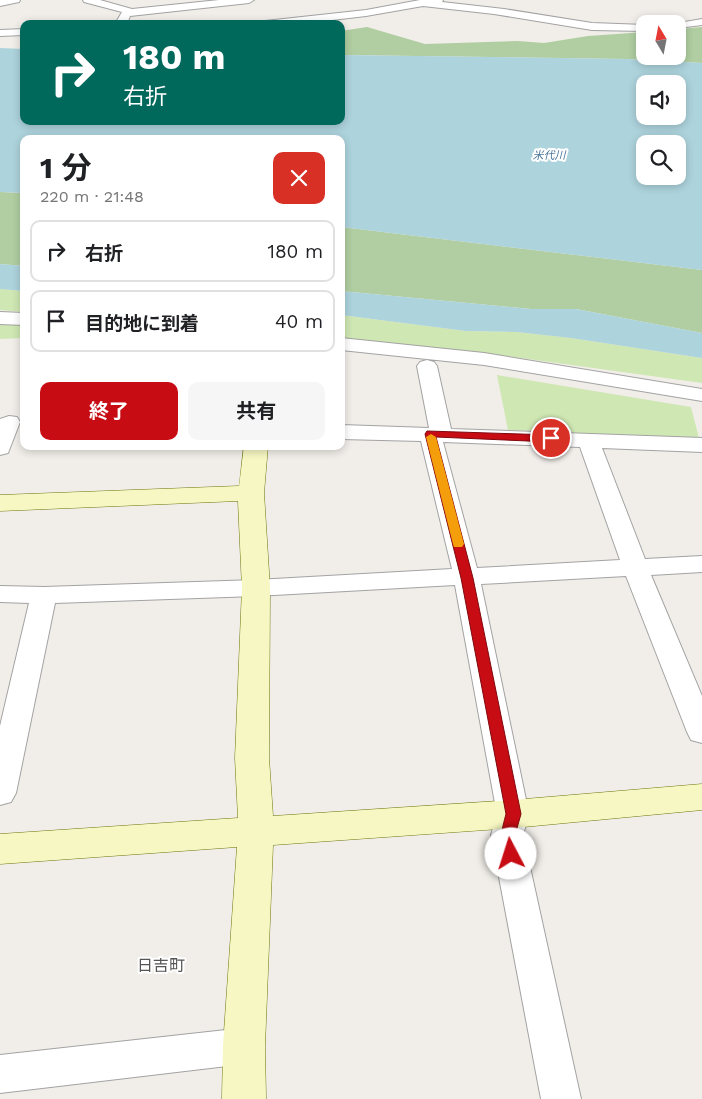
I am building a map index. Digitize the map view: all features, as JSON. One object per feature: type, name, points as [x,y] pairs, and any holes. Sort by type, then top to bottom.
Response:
[{"type":"street","points":[[0,3],[15,0]]},
{"type":"street","points":[[88,0],[128,10],[127,13]]},
{"type":"street","points":[[122,20],[127,13],[249,0]]},
{"type":"street","points":[[289,20],[438,0]]},
{"type":"street","points":[[424,3],[481,8],[588,27],[636,28]]},
{"type":"street","points":[[686,24],[702,22]]},
{"type":"street","points":[[0,33],[20,32]]},
{"type":"street","points":[[0,318],[20,319]]},
{"type":"street","points":[[345,344],[484,359],[702,395]]},
{"type":"street","points":[[427,366],[436,434],[467,578],[513,814],[508,835],[561,1099]]},
{"type":"street","points":[[0,448],[11,422]]},
{"type":"street","points":[[345,432],[702,445]]},
{"type":"street","points":[[588,440],[702,732]]},
{"type":"street","points":[[244,1099],[244,1046],[256,830],[252,758],[256,588],[251,493],[256,450]]},
{"type":"street","points":[[0,503],[251,493]]},
{"type":"street","points":[[0,594],[44,595],[256,588],[702,564]]},
{"type":"street","points":[[0,793],[44,595]]},
{"type":"street","points":[[0,849],[256,830],[513,814],[702,797]]},
{"type":"street","points":[[0,1074],[244,1046]]},
{"type":"green space","points":[[367,27],[425,44],[518,41],[544,43],[588,36],[636,33],[636,59],[345,55],[345,30]]},
{"type":"green space","points":[[702,27],[702,63],[686,62],[686,28]]},
{"type":"green space","points":[[0,192],[20,193],[20,266],[0,264]]},
{"type":"green space","points":[[345,227],[702,270],[702,333],[576,309],[531,309],[345,291]]},
{"type":"green space","points":[[0,289],[20,291],[20,312],[0,310]]},
{"type":"green space","points":[[345,316],[466,331],[517,332],[571,338],[702,358],[702,383],[506,356],[345,338]]},
{"type":"green space","points":[[0,324],[20,325],[20,338],[0,339]]},
{"type":"green space","points":[[497,375],[691,407],[699,438],[508,430]]},
{"type":"water","name":"米代川","points":[[0,48],[20,49],[20,125],[345,125],[345,55],[627,59],[636,59],[636,65],[686,65],[686,62],[702,63],[702,270],[345,227],[345,135],[20,135],[20,193],[0,192]]},
{"type":"water","points":[[0,264],[20,266],[20,291],[0,289]]},
{"type":"water","points":[[345,291],[531,309],[576,309],[702,333],[702,358],[571,338],[517,332],[466,331],[345,316]]},
{"type":"slow traffic","points":[[431,437],[458,544]]},
{"type":"district","name":"日吉町","points":[[161,965]]},
{"type":"route","points":[[511,854],[508,835],[513,814],[467,578],[430,434],[551,438]]}]
